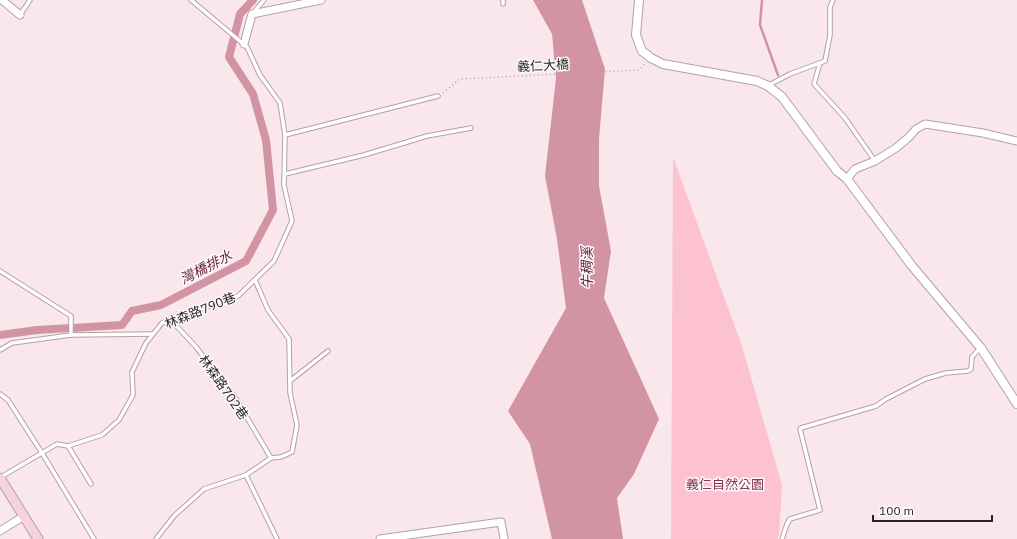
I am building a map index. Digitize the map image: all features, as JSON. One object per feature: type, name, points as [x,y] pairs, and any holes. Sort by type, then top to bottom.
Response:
[{"type":"main road","points":[[0,478],[38,539]]},
{"type":"street","points":[[2,0],[20,14]]},
{"type":"street","points":[[244,44],[252,14],[321,0]]},
{"type":"street","points":[[639,0],[636,35],[642,51],[651,58],[663,64],[757,81],[768,86],[782,97],[837,171],[847,179],[912,266],[981,348],[1017,404]]},
{"type":"street","points":[[847,179],[855,169],[875,161],[896,148],[916,129],[925,124],[982,133],[1017,141]]},
{"type":"street","points":[[0,531],[24,516]]},
{"type":"street","points":[[380,539],[501,522],[504,539]]},
{"type":"lane","points":[[20,14],[30,0]]},
{"type":"lane","points":[[191,0],[244,44]]},
{"type":"lane","points":[[252,14],[264,0]]},
{"type":"lane","points":[[768,86],[790,74],[825,61],[830,35],[830,7],[833,0]]},
{"type":"lane","name":"林森路790巷","points":[[0,478],[57,444],[68,446],[102,435],[119,420],[133,395],[132,372],[146,344],[162,323],[238,296],[274,261],[292,221],[284,185],[285,135],[280,103],[260,75],[247,47],[244,44]]},
{"type":"lane","points":[[820,63],[814,84],[845,118],[875,161]]},
{"type":"lane","points":[[285,135],[438,96]]},
{"type":"lane","points":[[285,174],[364,155],[427,136],[471,128]]},
{"type":"lane","points":[[0,271],[71,316],[71,335]]},
{"type":"lane","points":[[156,539],[174,516],[204,489],[246,475],[271,458],[280,457],[292,452],[297,425],[290,393],[289,339],[268,310],[255,280]]},
{"type":"lane","name":"林森路702巷","points":[[171,320],[196,347],[236,399],[271,458]]},
{"type":"lane","name":"林森路790巷","points":[[0,350],[12,344],[71,335],[153,334]]},
{"type":"lane","points":[[782,539],[790,519],[820,510],[801,428],[876,406],[886,399],[925,379],[946,373],[968,371],[971,369],[972,357],[981,348]]},
{"type":"lane","points":[[290,381],[328,351]]},
{"type":"lane","points":[[0,394],[8,400],[94,539]]},
{"type":"lane","points":[[68,446],[91,484]]},
{"type":"lane","points":[[246,475],[277,539]]},
{"type":"path","name":"義仁大橋","points":[[438,96],[460,78],[639,70],[651,58]]},
{"type":"green space","name":"義仁自然公園","points":[[673,157],[742,346],[782,485],[779,535],[777,539],[671,539]]},
{"type":"shaded area","points":[[533,0],[582,0],[605,69],[599,139],[599,186],[611,251],[604,298],[659,419],[634,474],[617,498],[623,539],[552,539],[530,444],[508,411],[566,308],[557,239],[545,176],[556,78],[552,34]]},
{"type":"waterway","name":"灣橋排水","points":[[0,335],[37,330],[122,325],[132,311],[161,305],[246,261],[273,210],[266,140],[253,94],[229,57],[240,14],[253,0]]},
{"type":"waterway","points":[[762,0],[760,25],[778,75]]},
{"type":"water label","name":"牛稠溪","points":[[587,268]]}]
